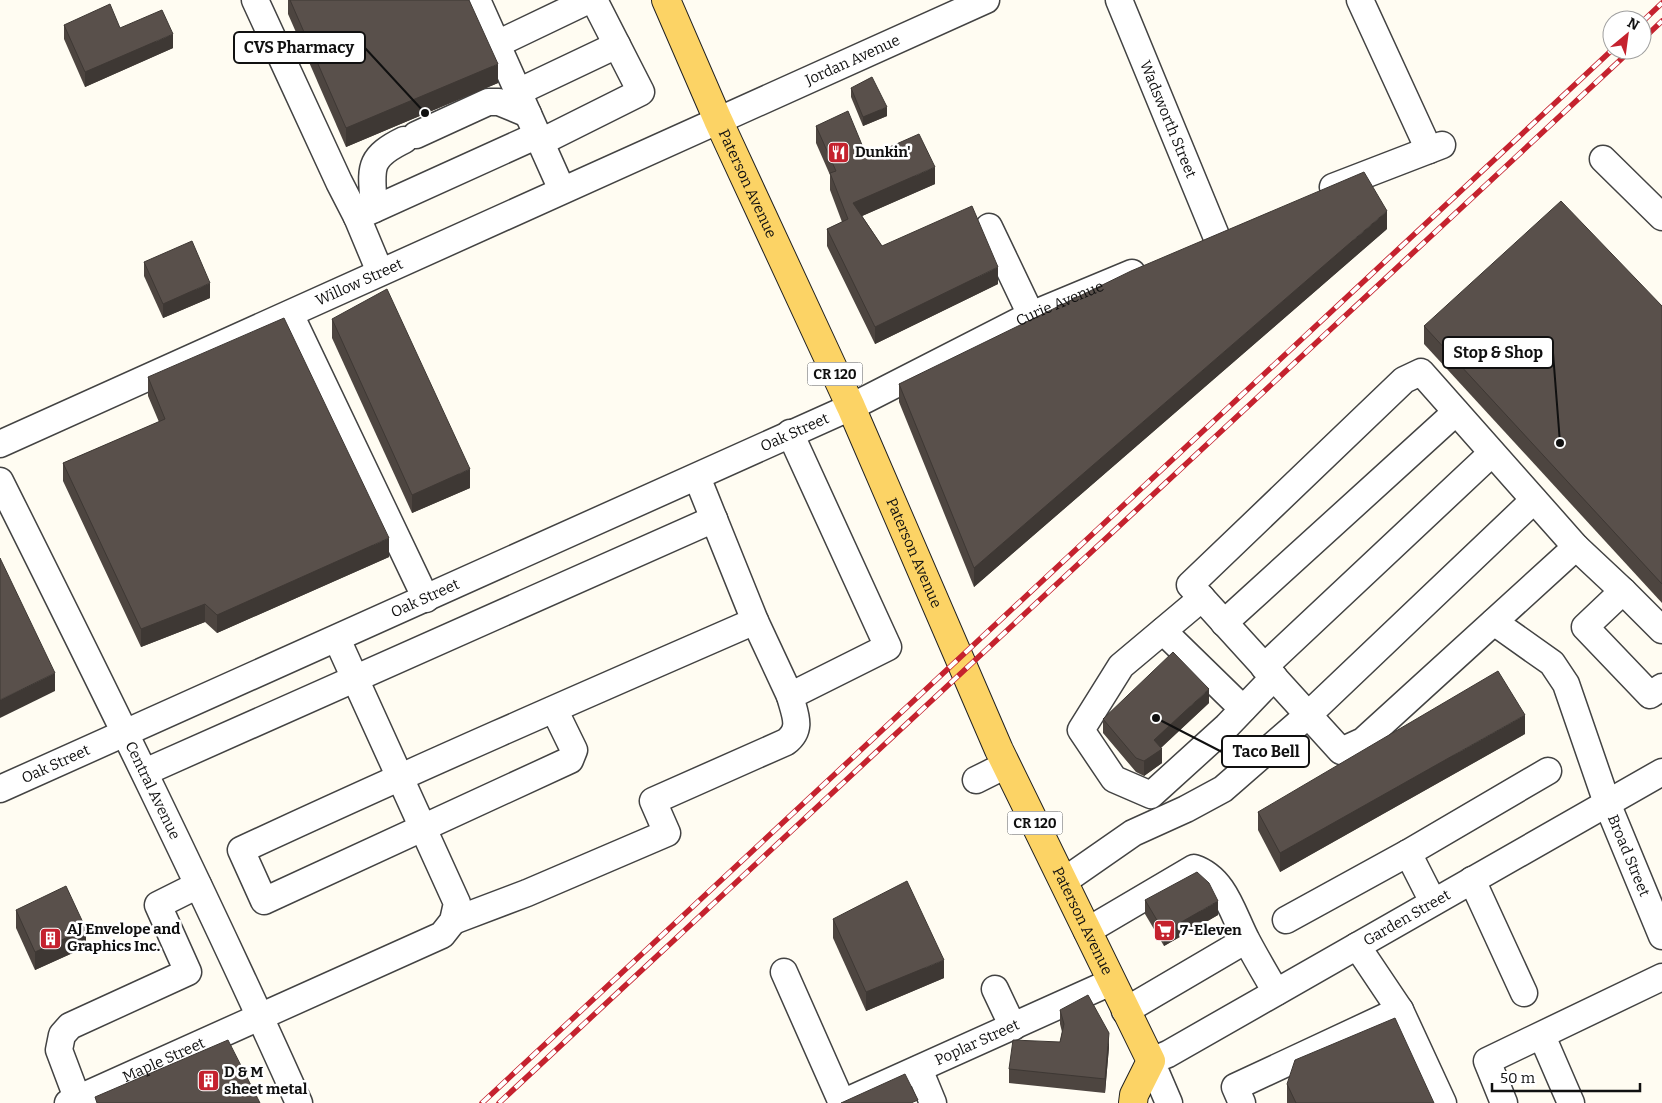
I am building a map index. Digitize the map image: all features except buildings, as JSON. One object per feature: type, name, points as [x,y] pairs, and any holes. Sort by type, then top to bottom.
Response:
[{"type":"main road","name":"Paterson Avenue","points":[[666,0],[718,120],[851,407],[1006,765],[1151,1061]]},
{"type":"main road","points":[[1133,1103],[1134,1095],[1151,1061]]},
{"type":"street","points":[[255,0],[339,182],[365,213]]},
{"type":"street","points":[[477,0],[562,190]]},
{"type":"street","points":[[497,44],[589,0]]},
{"type":"street","points":[[380,272],[365,213],[372,170],[377,158],[384,150],[488,102],[499,102],[531,121],[641,92],[594,0]]},
{"type":"street","name":"Jordan Avenue","points":[[718,120],[986,0]]},
{"type":"street","name":"Wadsworth Street","points":[[1119,0],[1217,238]]},
{"type":"street","points":[[1314,195],[1435,148],[1360,0]]},
{"type":"street","points":[[365,213],[531,121],[617,45]]},
{"type":"street","name":"Willow Street","points":[[0,444],[718,120]]},
{"type":"street","points":[[1603,158],[1662,217]]},
{"type":"street","points":[[989,227],[1030,315]]},
{"type":"street","name":"Curie Avenue","points":[[851,407],[1030,315],[1155,264]]},
{"type":"street","points":[[290,314],[426,599]]},
{"type":"street","points":[[1576,547],[1363,741],[1341,751],[1190,586],[1404,380],[1421,372],[1576,547],[1662,630]]},
{"type":"street","name":"Oak Street","points":[[0,789],[851,407]]},
{"type":"street","points":[[1224,623],[1456,412]]},
{"type":"street","points":[[790,433],[888,647],[790,696]]},
{"type":"street","points":[[1202,598],[1121,666],[1081,730],[1114,779],[1151,795],[1243,709],[1269,672],[1492,453]]},
{"type":"street","points":[[453,921],[527,893],[667,833],[654,801],[794,736],[798,724],[790,696],[755,621],[696,477]]},
{"type":"street","name":"Central Avenue","points":[[0,482],[145,772],[261,1017],[299,1103]]},
{"type":"street","points":[[1064,881],[1133,832],[1186,809],[1222,789],[1308,715],[1534,500]]},
{"type":"street","points":[[145,772],[714,520]]},
{"type":"street","points":[[1623,591],[1585,627],[1650,695],[1662,687]]},
{"type":"street","points":[[554,709],[574,750],[570,760],[264,901],[241,850],[399,776],[755,621]]},
{"type":"street","name":"Broad Street","points":[[1494,622],[1552,663],[1566,684],[1607,803],[1662,936]]},
{"type":"street","points":[[1163,631],[1243,709]]},
{"type":"street","points":[[337,639],[457,903],[453,921]]},
{"type":"street","points":[[976,780],[1006,765]]},
{"type":"street","points":[[1286,920],[1408,853],[1548,771]]},
{"type":"street","name":"Garden Street","points":[[1151,1061],[1168,1054],[1662,772]]},
{"type":"street","points":[[1408,853],[1433,902]]},
{"type":"street","points":[[1087,931],[1194,868],[1206,872],[1226,895],[1246,940],[1276,992]]},
{"type":"street","points":[[1472,880],[1524,993]]},
{"type":"street","points":[[75,1102],[59,1050],[62,1035],[70,1026],[188,972],[158,906],[198,885]]},
{"type":"street","name":"Maple Street","points":[[75,1102],[442,935],[453,921]]},
{"type":"street","points":[[1125,1011],[1246,940]]},
{"type":"street","points":[[1357,946],[1400,1010],[1444,1103]]},
{"type":"street","points":[[784,972],[842,1103]]},
{"type":"street","points":[[1504,1103],[1487,1061],[1662,977]]},
{"type":"street","name":"Poplar Street","points":[[842,1103],[1112,982]]},
{"type":"street","points":[[995,989],[1013,1027]]},
{"type":"street","points":[[1242,1103],[1234,1087],[1400,1010]]},
{"type":"street","points":[[1542,1036],[1571,1103]]},
{"type":"street","points":[[1151,1061],[1169,1103]]},
{"type":"street","points":[[919,1069],[933,1103]]},
{"type":"railway","points":[[1652,12],[1662,3]]},
{"type":"railway","points":[[1652,30],[1662,21]]},
{"type":"railway","points":[[482,1103],[1602,59]]},
{"type":"railway","points":[[499,1103],[1620,60]]},
{"type":"place","name":"CVS Pharmacy","points":[[425,113]]},
{"type":"place","name":"Dunkin'","points":[[839,152]]},
{"type":"place","name":"Stop & Shop","points":[[1560,443]]},
{"type":"place","name":"Taco Bell","points":[[1156,718]]},
{"type":"place","name":"7-Eleven","points":[[1164,930]]},
{"type":"place","name":"AJ Envelope and Graphics Inc.","points":[[51,938]]},
{"type":"place","name":"D & M sheet metal","points":[[208,1081]]}]
